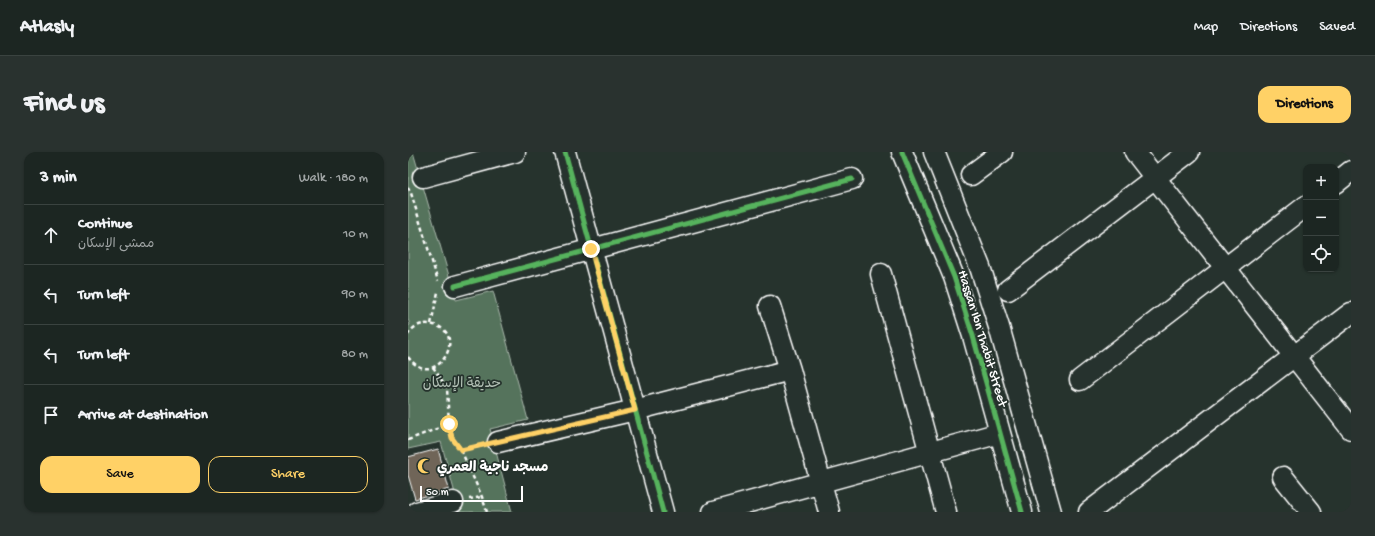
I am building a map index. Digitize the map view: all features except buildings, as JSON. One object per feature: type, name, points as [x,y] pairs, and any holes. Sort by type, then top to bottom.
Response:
[{"type":"street","points":[[415,182],[515,152]]},
{"type":"street","points":[[565,152],[663,512]]},
{"type":"street","name":"Hassan Ibn Thabit Street","points":[[902,152],[954,277],[973,336],[1022,512]]},
{"type":"street","name":"Hassan Ibn Thabit Street","points":[[934,152],[980,267],[999,328],[1051,512]]},
{"type":"street","points":[[971,175],[1002,152]]},
{"type":"street","points":[[1135,152],[1351,429]]},
{"type":"street","points":[[1008,290],[1189,152]]},
{"type":"street","points":[[1339,181],[1351,171]]},
{"type":"street","points":[[444,287],[852,179]]},
{"type":"street","points":[[1080,380],[1303,208]]},
{"type":"street","points":[[881,274],[946,512]]},
{"type":"street","points":[[770,306],[790,370],[829,512]]},
{"type":"street","points":[[1089,512],[1351,313]]},
{"type":"street","points":[[498,442],[635,410],[790,370]]},
{"type":"street","points":[[713,512],[1000,433]]},
{"type":"street","points":[[1283,477],[1311,512]]},
{"type":"street","points":[[417,512],[453,502]]},
{"type":"path","points":[[415,182],[411,193],[438,279],[444,287],[431,324]]},
{"type":"path","points":[[408,334],[420,324],[431,324],[440,328],[445,333],[449,346],[445,359],[440,364],[433,367],[420,367],[408,357]]},
{"type":"path","points":[[433,367],[447,388],[449,424],[452,438],[461,450],[487,512]]},
{"type":"path","points":[[408,440],[449,424]]},
{"type":"path","points":[[461,450],[498,442]]},
{"type":"green space","name":"حديقة الإسكان","points":[[408,152],[413,152],[456,300],[493,291],[528,420],[490,429],[512,512],[460,512],[441,442],[408,449],[408,326],[410,325],[408,319]]},
{"type":"cycle path","points":[[565,152],[663,512]]},
{"type":"cycle path","points":[[902,152],[954,277],[973,336],[1022,512]]},
{"type":"cycle path","points":[[455,286],[852,179]]},
{"type":"place","name":"مسجد ناجية العمري","points":[[425,466]]},
{"type":"route","points":[[449,424],[452,438],[461,450],[635,410],[591,249]]}]
